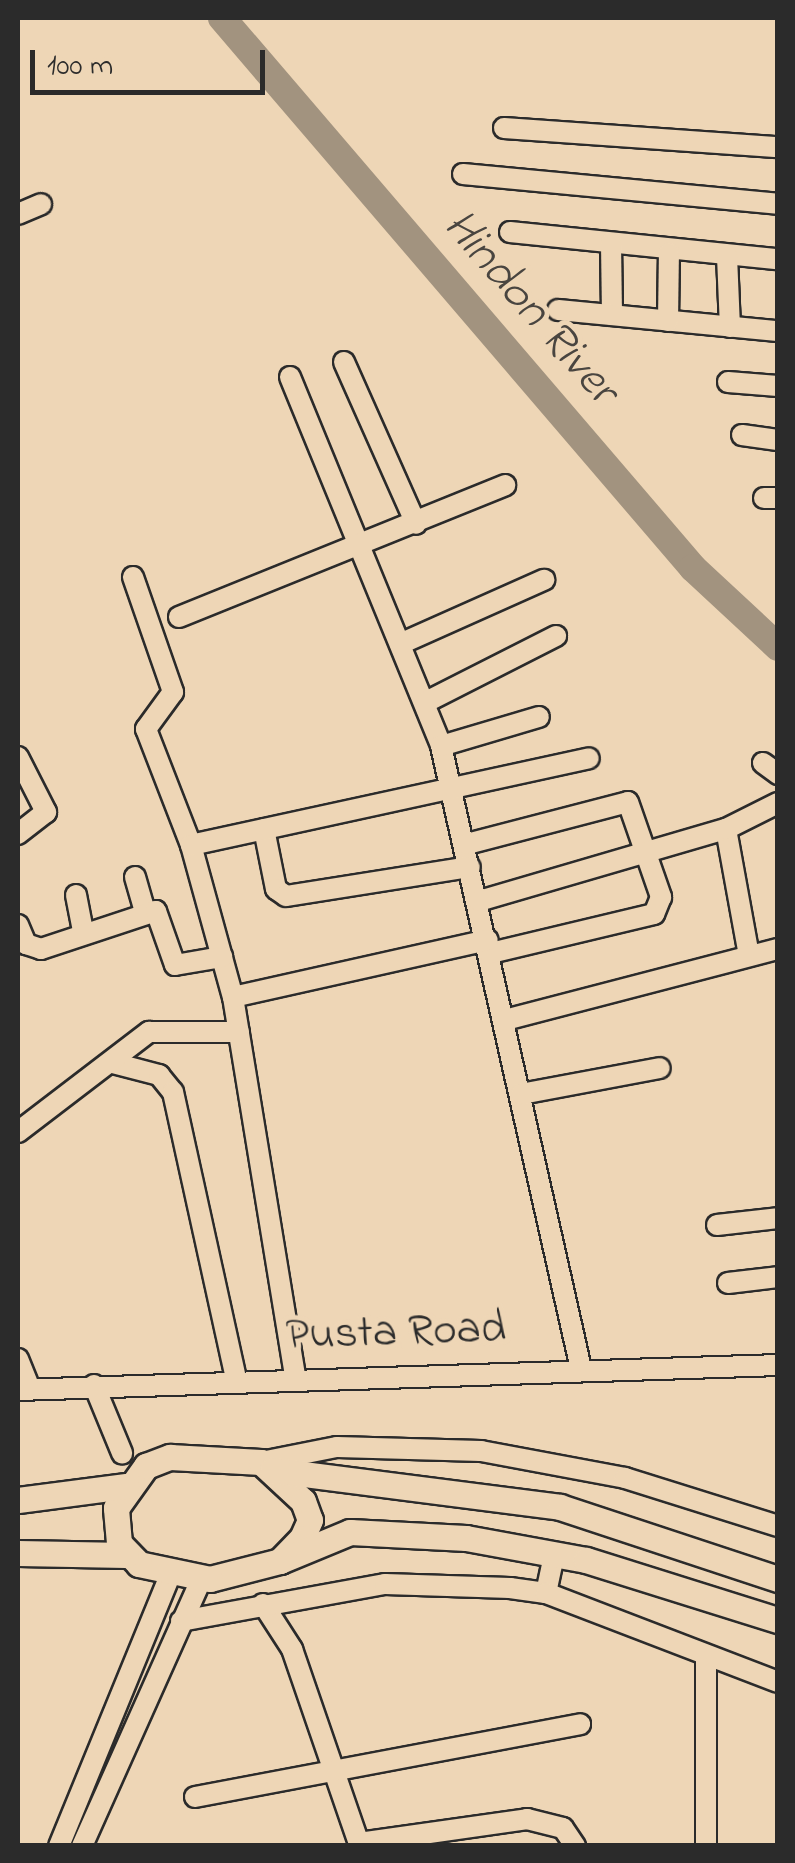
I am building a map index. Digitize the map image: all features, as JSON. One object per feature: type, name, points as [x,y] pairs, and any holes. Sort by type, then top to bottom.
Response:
[{"type":"main road","points":[[18,1500],[126,1486],[170,1457],[267,1466],[560,1506],[778,1579]]},
{"type":"main road","points":[[267,1466],[310,1520],[280,1561]]},
{"type":"main road","points":[[126,1486],[116,1508],[126,1555]]},
{"type":"main road","points":[[18,1554],[126,1555],[170,1576],[202,1578],[280,1561],[369,1531],[554,1554],[778,1620]]},
{"type":"street","points":[[504,128],[778,147]]},
{"type":"street","points":[[463,174],[778,204]]},
{"type":"street","points":[[18,214],[41,204]]},
{"type":"street","points":[[510,232],[669,254],[778,259]]},
{"type":"street","points":[[611,243],[612,315]]},
{"type":"street","points":[[668,320],[669,254]]},
{"type":"street","points":[[727,256],[730,326]]},
{"type":"street","points":[[558,310],[778,331]]},
{"type":"street","points":[[344,362],[416,524]]},
{"type":"street","points":[[290,376],[441,746],[467,844],[581,1369]]},
{"type":"street","points":[[728,382],[778,386]]},
{"type":"street","points":[[742,435],[777,439],[778,416]]},
{"type":"street","points":[[179,617],[360,548],[505,486]]},
{"type":"street","points":[[133,577],[172,692],[146,729],[191,845],[233,997],[295,1376]]},
{"type":"street","points":[[400,644],[544,580]]},
{"type":"street","points":[[426,702],[556,636]]},
{"type":"street","points":[[441,746],[539,717]]},
{"type":"street","points":[[18,757],[46,812],[18,834]]},
{"type":"street","points":[[191,845],[589,758]]},
{"type":"street","points":[[233,997],[654,914],[662,906],[635,810],[617,800],[467,844]]},
{"type":"street","points":[[479,901],[649,849],[726,830],[778,803]]},
{"type":"street","points":[[264,829],[286,896],[470,867]]},
{"type":"street","points":[[726,830],[750,956]]},
{"type":"street","points":[[135,877],[145,912]]},
{"type":"street","points":[[76,895],[83,932]]},
{"type":"street","points":[[18,925],[32,949],[145,912],[161,913],[175,965],[222,957]]},
{"type":"street","points":[[505,1020],[778,949]]},
{"type":"street","points":[[18,1132],[148,1032],[239,1032]]},
{"type":"street","points":[[112,1063],[159,1074],[174,1092],[236,1379]]},
{"type":"street","points":[[521,1094],[660,1068]]},
{"type":"street","points":[[717,1225],[778,1218]]},
{"type":"street","points":[[728,1283],[778,1277]]},
{"type":"street","points":[[18,1358],[24,1390]]},
{"type":"street","name":"Pusta Road","points":[[24,1390],[295,1376],[778,1366]]},
{"type":"street","points":[[94,1385],[122,1453]]},
{"type":"street","points":[[267,1466],[336,1447],[481,1451],[625,1478],[778,1526]]},
{"type":"street","points":[[546,1593],[554,1554]]},
{"type":"street","points":[[82,1846],[89,1813],[170,1576]]},
{"type":"street","points":[[59,1846],[89,1813],[202,1578]]},
{"type":"street","points":[[180,1622],[385,1584],[546,1593],[778,1682]]},
{"type":"street","points":[[262,1604],[292,1649],[360,1844],[527,1820],[563,1828],[574,1846]]},
{"type":"street","points":[[706,1656],[706,1846]]},
{"type":"street","points":[[195,1797],[580,1724]]},
{"type":"waterway","name":"Hindon River","points":[[222,18],[693,568],[778,647]]}]
